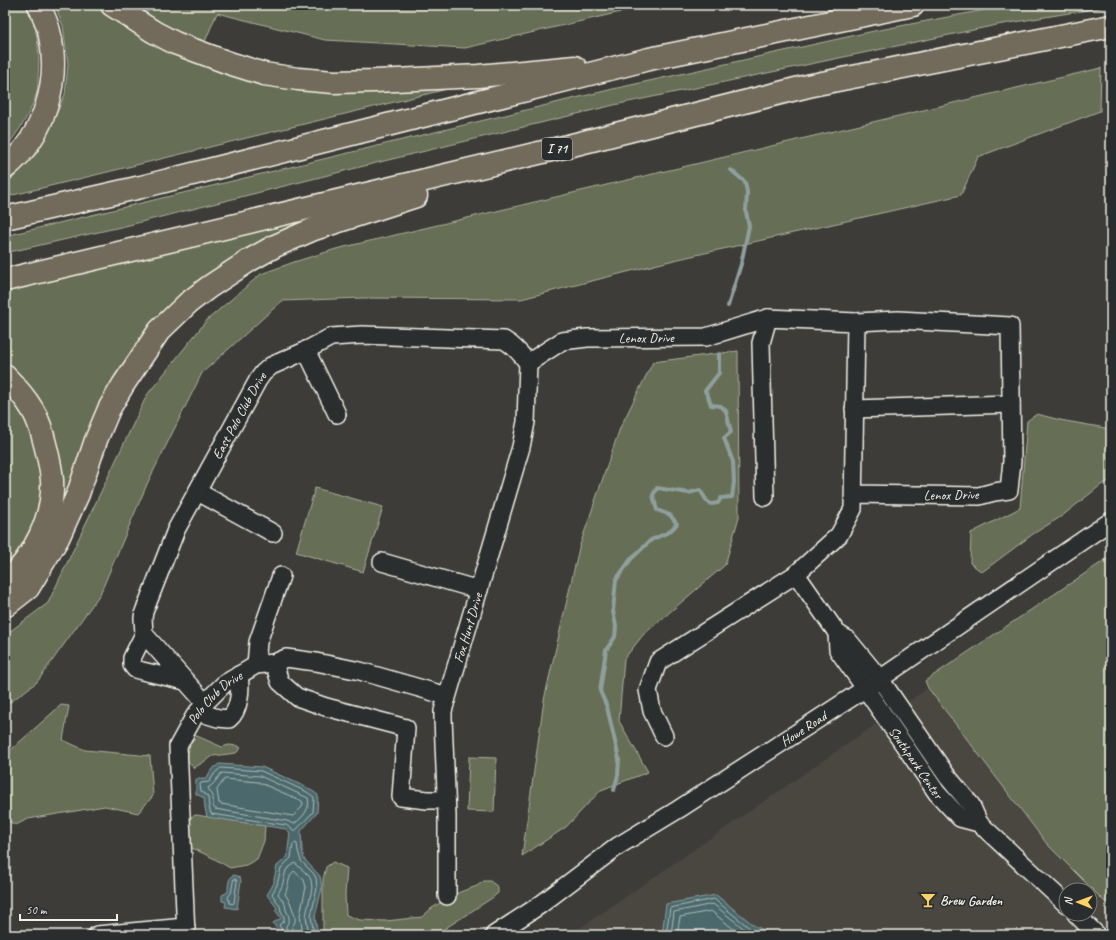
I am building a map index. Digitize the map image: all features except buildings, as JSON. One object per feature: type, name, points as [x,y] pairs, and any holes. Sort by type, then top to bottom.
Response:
[{"type":"highway","points":[[5,168],[30,140],[42,119],[51,90],[54,74],[51,42],[49,29],[39,5]]},
{"type":"highway","points":[[112,5],[154,32],[175,43],[229,64],[257,72],[298,79],[334,82],[478,76],[649,59]]},
{"type":"highway","points":[[5,218],[141,187],[649,59],[913,5]]},
{"type":"highway","name":"I 71","points":[[5,280],[564,148],[812,84],[1111,26]]},
{"type":"highway","points":[[5,606],[28,588],[58,538],[78,494],[96,440],[109,409],[123,385],[159,331],[188,303],[250,260],[275,246],[314,229],[564,148]]},
{"type":"highway","points":[[5,376],[19,390],[33,410],[41,428],[50,464],[52,481],[47,519],[40,537],[29,556],[12,577],[5,583]]},
{"type":"street","name":"Lenox Drive","points":[[528,363],[562,341],[587,338],[706,337],[768,318],[856,322],[898,320],[1010,326],[1012,461],[1009,490],[979,496],[854,494]]},
{"type":"street","points":[[765,498],[761,343],[768,318]]},
{"type":"street","points":[[664,736],[652,711],[648,690],[658,662],[796,574],[839,535],[853,509],[856,322]]},
{"type":"street","name":"East Polo Club Drive","points":[[144,634],[144,612],[176,530],[198,492],[254,386],[263,373],[271,366],[331,337],[362,335],[504,340],[528,363]]},
{"type":"street","points":[[306,350],[337,414]]},
{"type":"street","name":"Fox Hunt Drive","points":[[447,896],[444,706],[521,447],[526,422],[528,363]]},
{"type":"street","points":[[854,409],[1011,404]]},
{"type":"street","points":[[198,492],[273,534]]},
{"type":"street","name":"Howe Road","points":[[494,935],[540,905],[618,846],[679,809],[880,679],[1111,521]]},
{"type":"street","points":[[382,562],[479,590]]},
{"type":"street","points":[[796,574],[837,634],[848,640],[880,679]]},
{"type":"street","points":[[256,665],[258,642],[281,576]]},
{"type":"street","points":[[185,681],[135,669],[132,665],[132,658],[144,634],[185,681],[201,707],[218,718],[229,720],[232,717],[240,688],[239,675]]},
{"type":"street","points":[[837,634],[838,650],[865,688]]},
{"type":"street","name":"Polo Club Drive","points":[[186,931],[178,746],[201,707],[224,684],[256,665],[286,658],[316,662],[360,672],[447,696]]},
{"type":"street","points":[[274,662],[280,682],[297,697],[326,707],[406,728],[401,797],[427,800],[446,800]]},
{"type":"street","name":"Southpark Center","points":[[880,679],[947,776],[971,805],[979,822],[1058,896]]},
{"type":"street","name":"Southpark Center","points":[[865,688],[944,801],[960,818],[979,822]]},
{"type":"street","points":[[1084,922],[1097,935]]},
{"type":"street","points":[[97,935],[186,931]]},
{"type":"shaded area","points":[[928,688],[1047,844],[1085,882],[1058,882],[1058,922],[1098,922],[1098,895],[1111,908],[1111,935],[568,935]]},
{"type":"green space","points":[[5,5],[26,5],[36,31],[39,58],[38,88],[34,100],[24,122],[5,148]]},
{"type":"green space","points":[[55,5],[101,5],[129,24],[202,60],[472,83],[5,197],[5,186],[37,153],[50,129],[65,94],[68,64],[63,26]]},
{"type":"green space","points":[[134,5],[651,5],[465,48],[325,40],[217,13],[204,44],[162,27]]},
{"type":"green space","points":[[1011,5],[1111,6],[997,25],[614,105],[125,226],[5,253],[5,236],[613,89],[874,31]]},
{"type":"green space","points":[[1101,68],[1100,111],[978,157],[961,195],[674,260],[521,299],[362,298],[282,301],[202,373],[148,482],[100,594],[37,682],[5,706],[5,635],[48,603],[147,395],[207,320],[261,274],[336,249]]},
{"type":"green space","points":[[304,217],[306,225],[156,326],[53,534],[60,485],[55,433],[39,401],[26,385],[5,365],[5,291],[277,225]]},
{"type":"green space","points":[[738,351],[739,517],[725,565],[643,635],[624,659],[619,721],[648,772],[601,790],[566,827],[522,856],[544,700],[579,548],[620,428],[653,362]]},
{"type":"green space","points":[[5,386],[24,407],[40,451],[43,498],[29,539],[5,571]]},
{"type":"green space","points":[[1037,414],[1060,420],[1111,429],[1111,480],[1101,485],[1062,516],[1033,534],[982,572],[970,563],[971,533],[1020,508],[1027,421]]},
{"type":"green space","points":[[315,488],[383,507],[363,572],[296,552]]},
{"type":"green space","points":[[1111,556],[1111,908],[1098,895],[1098,882],[1085,882],[1047,844],[928,688],[925,681]]},
{"type":"green space","points":[[61,705],[69,706],[63,740],[85,750],[150,756],[153,796],[138,813],[105,806],[28,819],[16,825],[5,820],[5,755]]},
{"type":"green space","points":[[197,736],[222,747],[229,745],[238,746],[241,748],[236,753],[213,756],[194,768],[187,760],[190,743]]},
{"type":"green space","points":[[469,757],[496,758],[494,812],[467,811]]},
{"type":"green space","points":[[196,815],[265,826],[264,841],[257,859],[246,865],[230,868],[192,848],[189,844],[188,818]]},
{"type":"green space","points":[[333,862],[347,868],[345,895],[346,915],[360,920],[386,921],[422,917],[432,908],[445,900],[460,892],[477,886],[484,881],[490,881],[498,887],[498,893],[435,935],[323,935],[323,879],[326,867]]},
{"type":"water","points":[[219,764],[262,767],[308,788],[318,795],[317,813],[301,831],[304,859],[320,876],[322,888],[315,917],[318,935],[278,935],[278,931],[273,923],[281,918],[275,910],[277,908],[267,895],[274,883],[277,866],[287,857],[290,833],[286,829],[207,817],[204,798],[196,794],[196,779],[206,779],[211,770]]},
{"type":"water","points":[[234,875],[240,877],[241,881],[237,909],[225,907],[226,902],[222,901],[222,895],[228,892],[229,880]]},
{"type":"water","points":[[716,895],[755,926],[775,935],[662,935],[666,904]]},
{"type":"waterway","points":[[728,306],[741,264],[749,226],[746,212],[747,192],[745,182],[731,170]]},
{"type":"waterway","points":[[614,790],[618,775],[619,759],[607,707],[600,691],[606,650],[615,637],[616,626],[613,611],[616,580],[631,559],[651,540],[669,532],[677,524],[670,515],[657,510],[653,495],[657,488],[689,493],[700,490],[707,501],[711,504],[718,503],[721,498],[732,497],[734,482],[733,462],[724,438],[731,432],[726,411],[721,406],[711,405],[705,391],[719,373],[719,354]]},
{"type":"place","name":"Brew Garden","points":[[928,900]]}]
